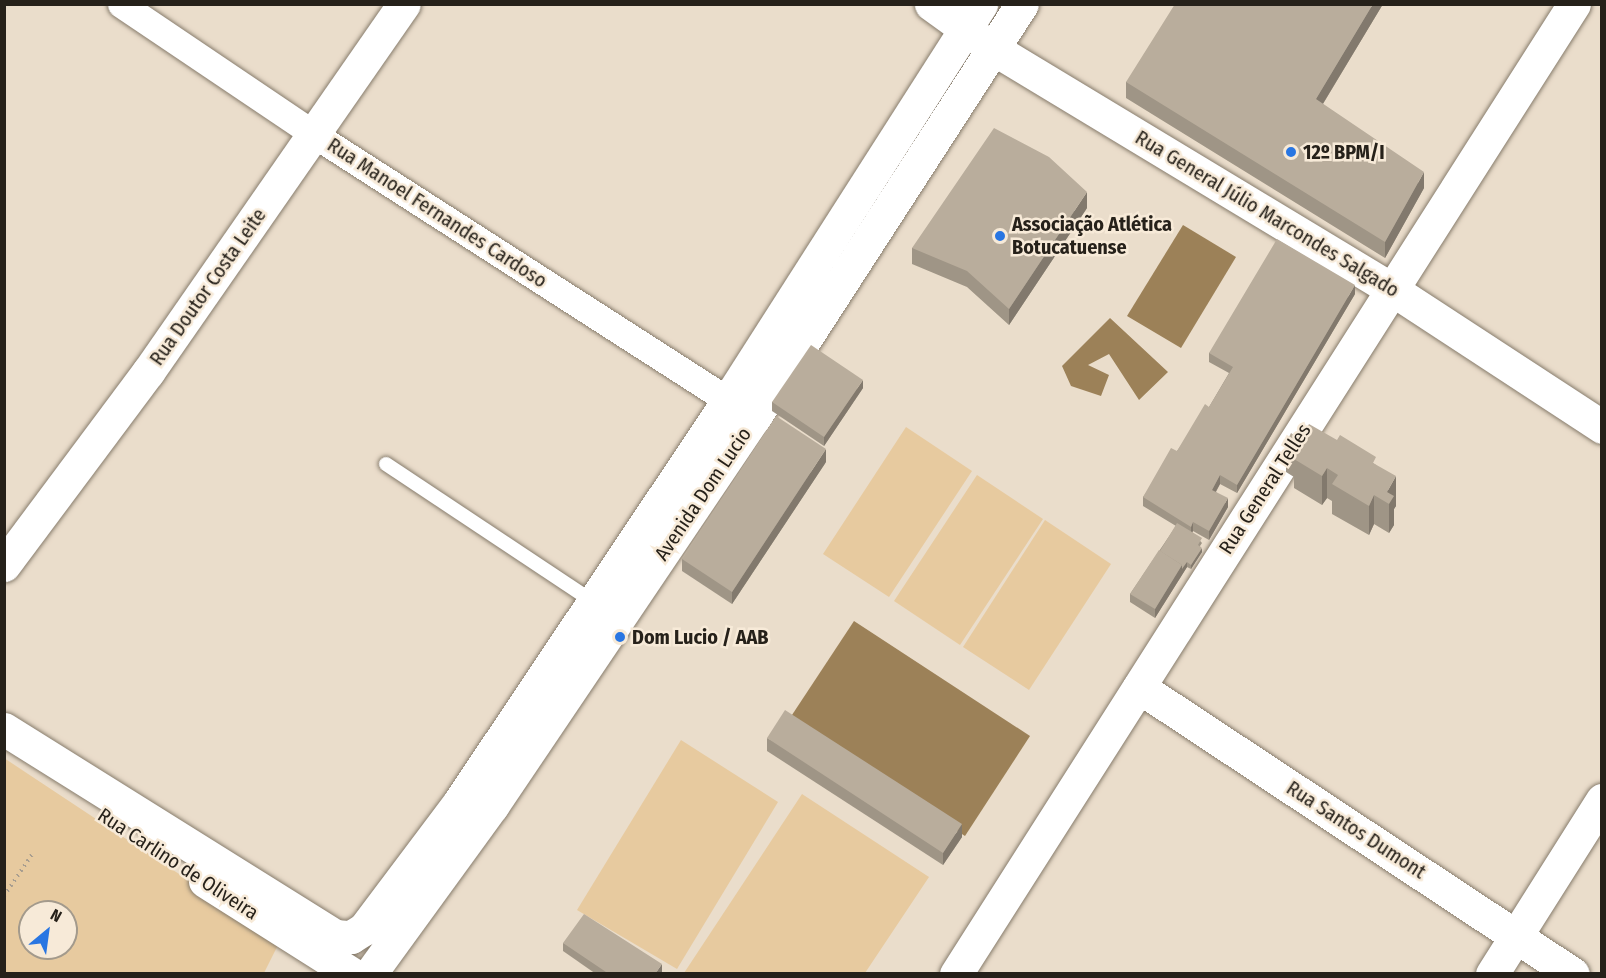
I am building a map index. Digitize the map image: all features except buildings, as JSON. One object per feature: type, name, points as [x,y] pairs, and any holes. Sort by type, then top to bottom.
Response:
[{"type":"street","name":"Rua Manoel Fernandes Cardoso","points":[[121,4],[315,135],[741,409]]},
{"type":"street","name":"Rua Doutor Costa Leite","points":[[4,565],[148,372],[404,4]]},
{"type":"street","name":"Rua General Júlio Marcondes Salgado","points":[[931,4],[973,16],[992,48],[1393,290],[1602,427]]},
{"type":"street","name":"Avenida Dom Lucio","points":[[335,936],[351,937],[364,929],[460,801],[592,601],[741,409],[1022,4]]},
{"type":"street","name":"Rua General Telles","points":[[956,974],[1574,4]]},
{"type":"street","name":"Avenida Dom Lucio","points":[[370,974],[492,806],[741,409],[973,16]]},
{"type":"street","name":"Rua Santos Dumont","points":[[1139,687],[1573,974]]},
{"type":"street","name":"Rua Carlino de Oliveira","points":[[4,729],[335,936]]},
{"type":"street","name":"Rua Carlino de Oliveira","points":[[4,752],[325,959],[352,974]]},
{"type":"street","points":[[1492,974],[1602,800]]},
{"type":"lane","points":[[386,464],[592,601]]},
{"type":"path","points":[[4,896],[33,853]]},
{"type":"shaded area","points":[[1183,225],[1236,257],[1181,348],[1127,316]]},
{"type":"shaded area","points":[[1110,318],[1168,372],[1139,400],[1109,354],[1088,365],[1109,375],[1101,396],[1071,386],[1062,366]]},
{"type":"shaded area","points":[[906,427],[972,471],[889,597],[823,554]]},
{"type":"shaded area","points":[[977,475],[1043,519],[960,645],[894,601]]},
{"type":"shaded area","points":[[1045,520],[1111,564],[1029,690],[963,647]]},
{"type":"shaded area","points":[[854,621],[1030,736],[965,836],[788,721]]},
{"type":"shaded area","points":[[681,740],[778,802],[677,969],[577,910]]},
{"type":"shaded area","points":[[4,758],[280,941],[264,973],[5,973]]},
{"type":"shaded area","points":[[802,794],[929,877],[865,973],[684,973]]},
{"type":"place","name":"12º BPM/I","points":[[1291,152]]},
{"type":"place","name":"Associação Atlética Botucatuense","points":[[1000,236]]},
{"type":"place","name":"Dom Lucio / AAB","points":[[620,637]]}]
